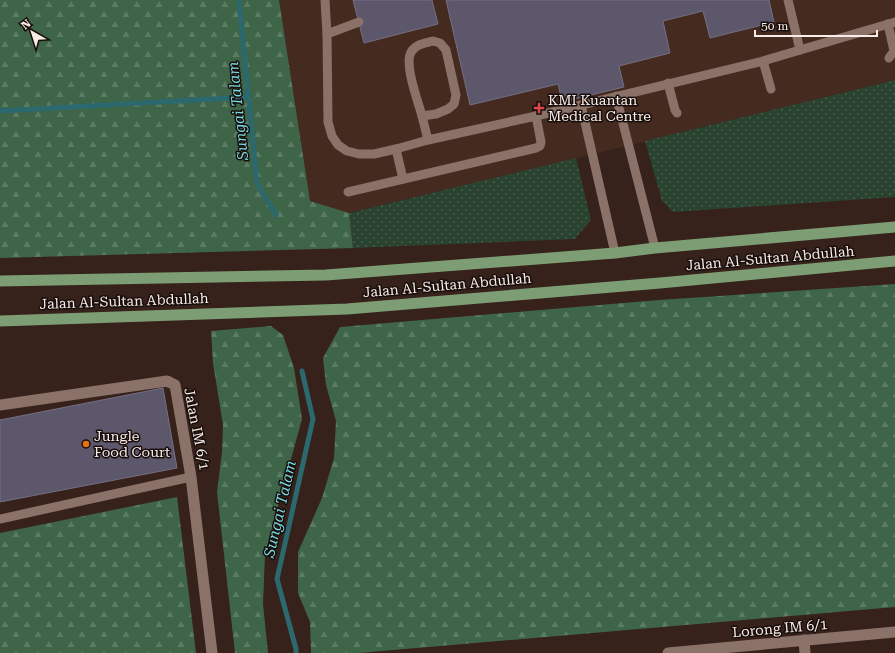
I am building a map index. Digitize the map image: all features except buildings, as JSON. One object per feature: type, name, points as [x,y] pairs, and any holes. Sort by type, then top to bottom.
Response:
[{"type":"main road","name":"Jalan Al-Sultan Abdullah","points":[[0,281],[326,275],[615,253],[655,248],[895,227]]},
{"type":"main road","name":"Jalan Al-Sultan Abdullah","points":[[1,321],[347,308],[646,284],[895,261]]},
{"type":"street","name":"Jalan IM 6/1","points":[[0,405],[166,381],[175,385],[191,477],[212,653]]},
{"type":"street","name":"Lorong IM 6/1","points":[[668,653],[895,632]]},
{"type":"street","points":[[804,640],[805,653]]},
{"type":"lane","points":[[325,0],[328,122],[332,136],[338,145],[347,151],[359,154],[374,154],[428,140],[536,116],[763,60],[892,23],[894,51],[889,58]]},
{"type":"lane","points":[[788,0],[800,50]]},
{"type":"lane","points":[[327,34],[359,22]]},
{"type":"lane","points":[[422,116],[436,114],[448,109],[454,104],[456,95],[446,50],[440,44],[433,41],[421,44],[412,51],[408,61],[428,140]]},
{"type":"lane","points":[[763,60],[771,89]]},
{"type":"lane","points":[[668,83],[677,113]]},
{"type":"lane","points":[[616,96],[655,248]]},
{"type":"lane","points":[[580,105],[615,253]]},
{"type":"lane","points":[[348,192],[536,148],[540,146],[541,142],[536,116]]},
{"type":"lane","points":[[396,149],[403,179]]},
{"type":"lane","points":[[0,519],[191,477]]},
{"type":"shaded area","name":"KMI Kuantan Medical Centre","points":[[279,0],[895,0],[895,80],[349,213],[310,202]]},
{"type":"green space","points":[[0,0],[279,0],[310,201],[349,213],[353,248],[0,258]]},
{"type":"green space","points":[[895,80],[895,197],[673,212],[662,201],[645,141]]},
{"type":"green space","points":[[576,158],[591,220],[575,239],[353,248],[349,213]]},
{"type":"green space","points":[[895,284],[895,607],[358,653],[311,653],[310,622],[298,593],[298,552],[322,498],[334,458],[336,421],[326,385],[323,358],[340,327],[659,300]]},
{"type":"green space","points":[[271,326],[283,335],[294,368],[302,419],[265,554],[263,604],[268,653],[235,653],[217,492],[222,452],[223,425],[213,363],[211,331]]},
{"type":"green space","points":[[177,497],[196,653],[0,653],[0,533]]},
{"type":"waterway","name":"Sungai Talam","points":[[239,0],[257,184],[276,215]]},
{"type":"waterway","points":[[0,111],[248,97]]},
{"type":"waterway","name":"Sungai Talam","points":[[296,653],[277,579],[313,419],[302,371]]},
{"type":"place","name":"KMI Kuantan Medical Centre","points":[[539,108]]},
{"type":"place","name":"Jungle Food Court","points":[[86,444]]}]
